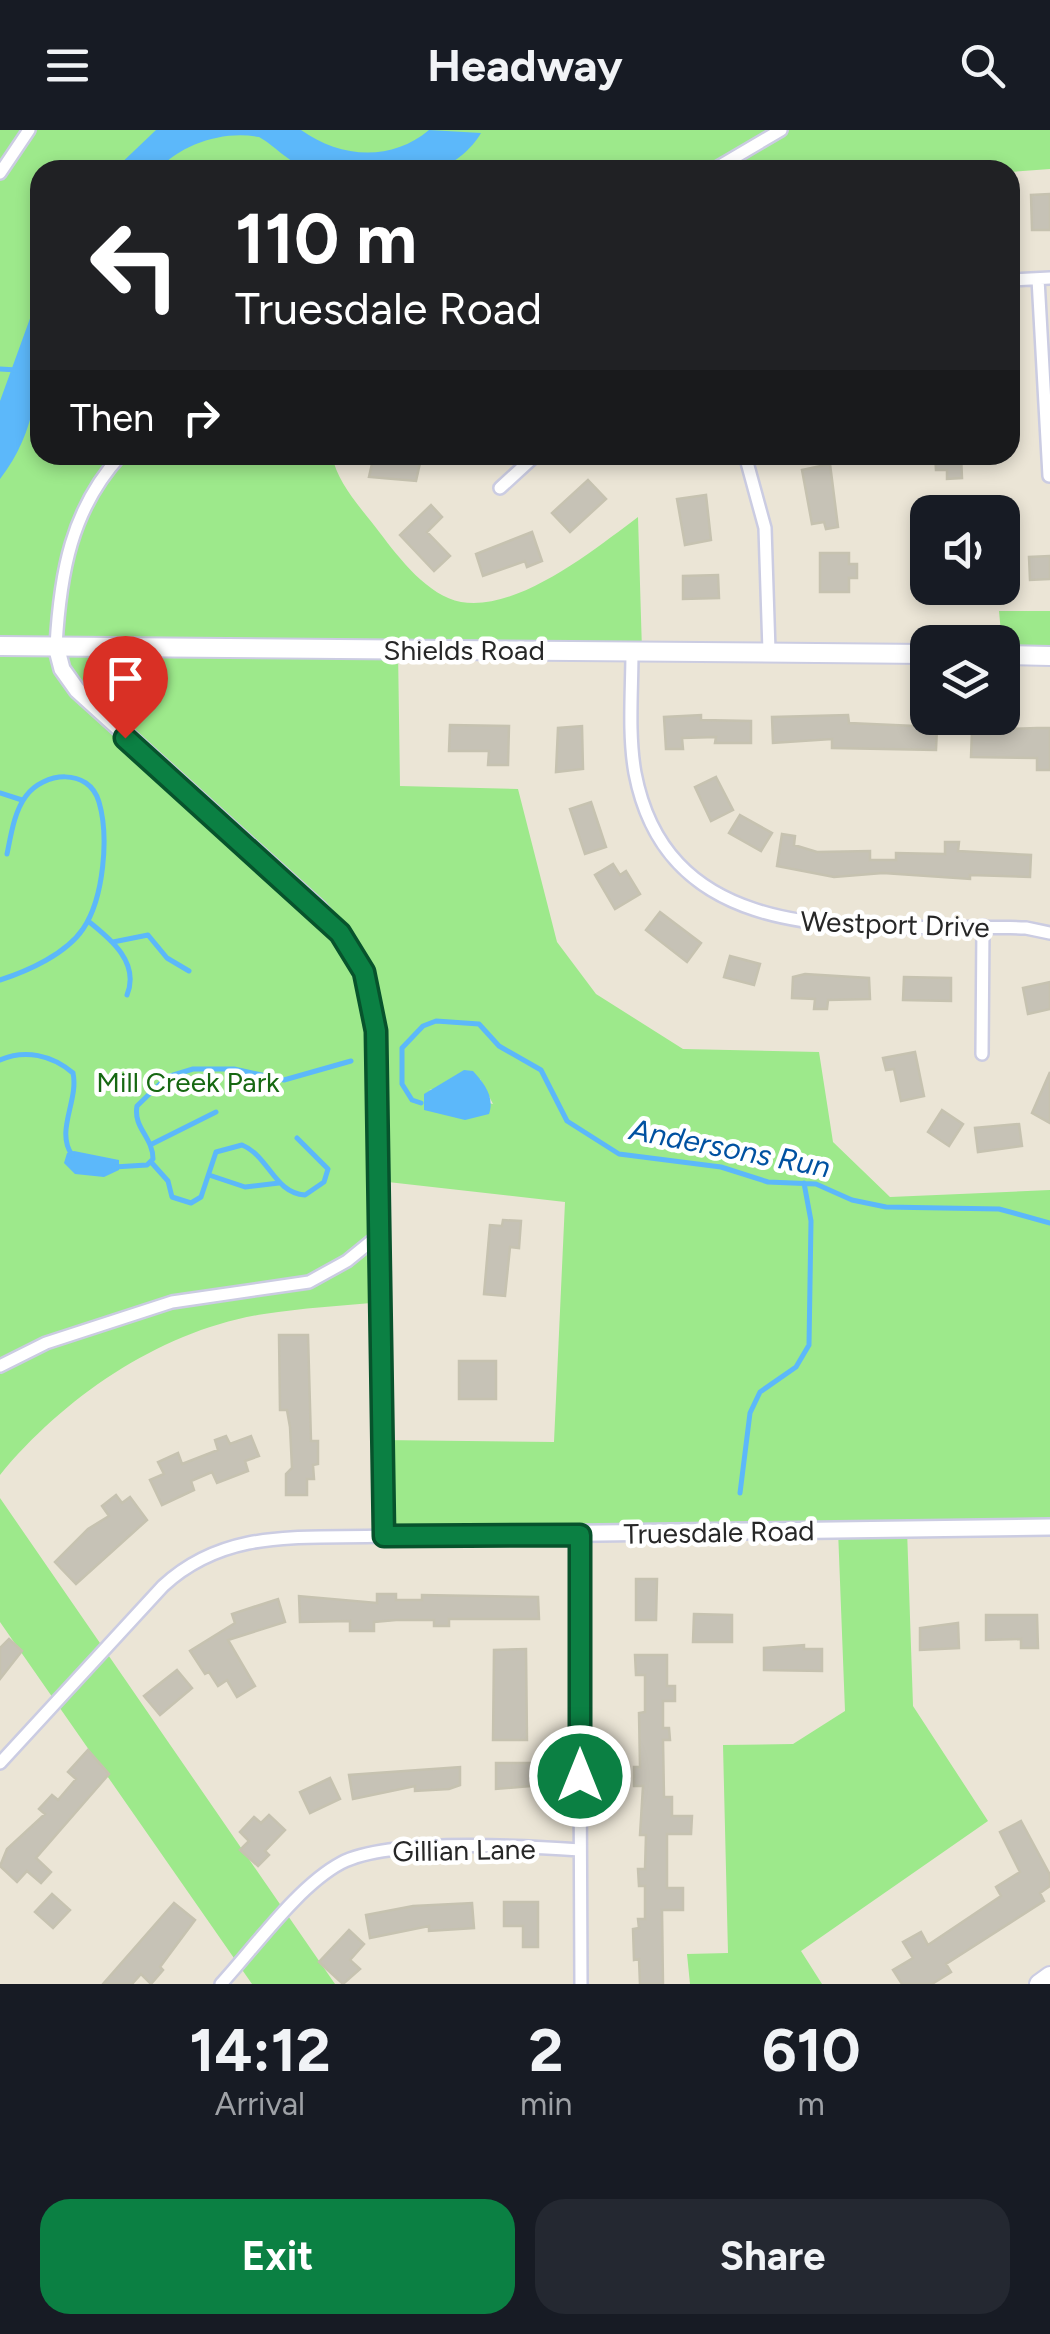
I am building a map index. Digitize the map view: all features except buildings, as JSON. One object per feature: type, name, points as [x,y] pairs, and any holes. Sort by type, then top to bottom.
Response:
[{"type":"main road","name":"Shields Road","points":[[0,646],[910,654]]},
{"type":"main road","points":[[1020,656],[1050,656]]},
{"type":"main road","points":[[1039,1984],[1050,1976]]},
{"type":"street","points":[[0,173],[29,130]]},
{"type":"street","points":[[730,160],[781,130]]},
{"type":"street","points":[[1044,278],[1050,476]]},
{"type":"street","points":[[113,465],[91,492],[72,534],[56,646],[62,669],[77,690],[319,909],[358,959],[371,994],[376,1031],[384,1536]]},
{"type":"street","points":[[500,488],[525,465]]},
{"type":"street","points":[[749,465],[765,528],[769,651]]},
{"type":"street","name":"Westport Drive","points":[[632,651],[632,746],[639,791],[664,844],[702,884],[746,909],[790,922],[983,926],[1050,934]]},
{"type":"street","points":[[982,1054],[983,926]]},
{"type":"street","points":[[0,1366],[37,1346],[172,1302],[309,1282],[337,1268],[379,1235]]},
{"type":"street","name":"Truesdale Road","points":[[0,1763],[162,1586],[193,1561],[242,1542],[384,1536],[1050,1527]]},
{"type":"street","points":[[580,1535],[581,1984]]},
{"type":"street","name":"Gillian Lane","points":[[221,1984],[314,1884],[358,1856],[392,1849],[580,1850]]},
{"type":"green space","name":"Mill Creek Park","points":[[0,130],[1050,130],[1050,169],[1020,171],[1020,160],[30,160],[30,465],[335,465],[352,496],[405,564],[437,592],[461,602],[483,603],[531,588],[578,561],[638,517],[642,651],[398,649],[400,786],[518,789],[557,942],[596,994],[683,1049],[819,1052],[833,1142],[890,1197],[1050,1190],[1050,1527],[907,1529],[913,1706],[988,1821],[801,1951],[822,1984],[690,1984],[687,1954],[728,1953],[723,1745],[793,1744],[845,1711],[838,1530],[384,1536],[381,1440],[554,1442],[565,1202],[379,1181],[380,1302],[264,1314],[189,1335],[118,1371],[54,1419],[0,1475]],"holes":[[[480,1079],[493,1104],[429,1090]]]},
{"type":"green space","points":[[999,611],[1050,611],[1050,656],[1020,655],[1020,625],[1000,625]]},
{"type":"green space","points":[[0,1498],[335,1984],[252,1984],[0,1622]]},
{"type":"water","points":[[156,130],[301,130],[332,146],[365,152],[398,147],[429,130],[481,133],[455,160],[290,160],[259,137],[246,135],[204,141],[169,160],[124,160]]},
{"type":"water","points":[[30,318],[30,420],[14,458],[0,479],[0,401]]},
{"type":"water","points":[[464,1070],[473,1071],[484,1085],[491,1102],[489,1114],[465,1120],[424,1110],[424,1094]]},
{"type":"water","points":[[67,1153],[119,1160],[119,1170],[104,1177],[75,1174],[64,1163]]},
{"type":"waterway","points":[[0,369],[17,370]]},
{"type":"waterway","points":[[0,980],[57,954],[76,938],[90,916],[100,884],[104,849],[102,816],[94,791],[76,778],[65,777],[34,788],[19,809],[7,854]]},
{"type":"waterway","points":[[0,793],[22,800]]},
{"type":"waterway","points":[[88,921],[114,944],[126,962],[130,972],[127,995]]},
{"type":"waterway","points":[[113,942],[148,935],[167,958],[189,971]]},
{"type":"waterway","name":"Andersons Run","points":[[421,1103],[412,1100],[402,1084],[402,1048],[423,1026],[436,1021],[479,1024],[499,1046],[541,1070],[567,1121],[619,1154],[721,1167],[768,1182],[816,1184],[852,1200],[886,1207],[999,1209],[1050,1223]]},
{"type":"waterway","name":"Andersons Run","points":[[0,1060],[38,1056],[73,1073],[66,1126],[67,1146],[72,1155]]},
{"type":"waterway","name":"Andersons Run","points":[[114,1167],[147,1165],[153,1159],[138,1120],[137,1106],[167,1077],[193,1069],[234,1069],[284,1080],[351,1061]]},
{"type":"waterway","points":[[152,1144],[216,1112]]},
{"type":"waterway","points":[[151,1162],[168,1181],[172,1197],[191,1203],[201,1197],[216,1152],[242,1145],[259,1157],[286,1188],[305,1195],[324,1182],[328,1169],[297,1138]]},
{"type":"waterway","points":[[209,1175],[245,1187],[279,1183]]},
{"type":"waterway","points":[[740,1493],[750,1413],[760,1392],[796,1367],[809,1345],[811,1221],[804,1183]]},
{"type":"route","points":[[125,738],[319,909],[348,944],[364,972],[376,1031],[384,1536],[580,1535],[580,1776]]}]
